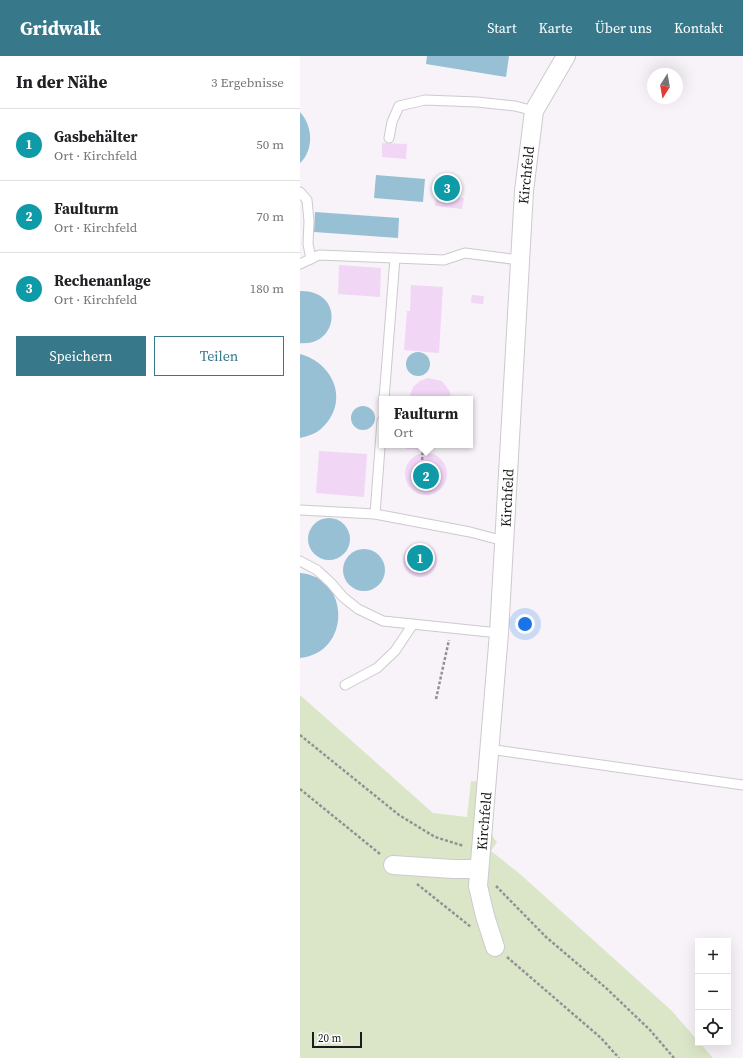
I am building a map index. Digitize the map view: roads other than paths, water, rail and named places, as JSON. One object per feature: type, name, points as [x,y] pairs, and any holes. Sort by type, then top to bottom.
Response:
[{"type":"street","name":"Kirchfeld","points":[[495,947],[485,916],[478,886],[499,632],[524,190],[534,111],[566,56]]},
{"type":"street","points":[[393,865],[452,869],[479,869]]},
{"type":"lane","points":[[389,138],[392,122],[399,106],[425,100],[477,102],[515,106],[534,111]]},
{"type":"lane","points":[[300,192],[307,200],[309,221],[308,244],[311,259]]},
{"type":"lane","points":[[300,264],[319,255],[444,260],[465,253],[519,260]]},
{"type":"lane","points":[[384,396],[395,258]]},
{"type":"lane","points":[[375,514],[380,448]]},
{"type":"lane","points":[[300,510],[375,514],[470,532],[504,541]]},
{"type":"lane","points":[[300,562],[317,570],[343,597],[358,609],[383,621],[499,632]]},
{"type":"lane","points":[[345,685],[377,668],[395,651],[413,624]]},
{"type":"lane","points":[[489,750],[743,785]]},
{"type":"water","points":[[427,56],[509,56],[506,77],[426,64]]},
{"type":"water","points":[[300,112],[307,124],[310,145],[305,158],[300,163]]},
{"type":"water","points":[[376,175],[425,179],[423,202],[374,198]]},
{"type":"water","points":[[315,212],[399,218],[398,238],[314,232]]},
{"type":"water","points":[[300,291],[315,293],[324,299],[330,308],[332,318],[329,328],[323,336],[313,342],[300,343]]},
{"type":"water","points":[[418,352],[427,355],[430,364],[427,373],[418,376],[409,373],[406,364],[409,355]]},
{"type":"water","points":[[300,354],[312,359],[322,366],[334,385],[336,396],[335,407],[330,418],[322,428],[309,436],[300,438]]},
{"type":"water","points":[[363,406],[372,409],[375,418],[372,427],[363,430],[354,427],[351,418],[354,409]]},
{"type":"water","points":[[325,518],[333,518],[344,524],[350,535],[350,543],[344,554],[333,560],[325,560],[314,554],[308,543],[308,535],[314,524]]},
{"type":"water","points":[[360,549],[368,549],[379,555],[385,566],[385,574],[379,585],[368,591],[360,591],[349,585],[343,574],[343,566],[349,555]]},
{"type":"water","points":[[300,573],[317,578],[329,587],[336,600],[338,615],[336,630],[329,643],[317,653],[300,658]]},
{"type":"place","name":"Rechenanlage","points":[[447,188]]},
{"type":"place","name":"Faulturm","points":[[426,476]]},
{"type":"place","name":"Gasbehälter","points":[[420,558]]}]
